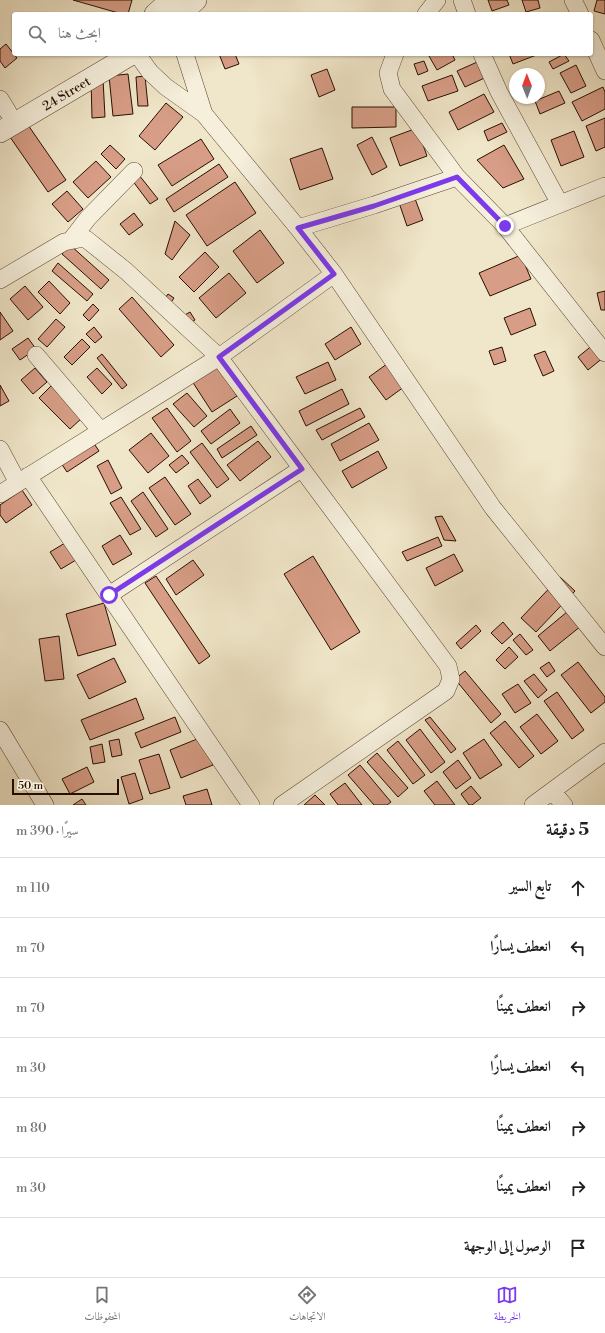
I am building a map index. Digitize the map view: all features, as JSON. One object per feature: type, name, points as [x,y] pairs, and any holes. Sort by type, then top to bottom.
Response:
[{"type":"street","points":[[157,12],[171,0]]},
{"type":"street","points":[[182,12],[196,0]]},
{"type":"street","points":[[428,12],[437,0]]},
{"type":"street","points":[[462,0],[466,12]]},
{"type":"street","points":[[574,0],[579,12]]},
{"type":"street","points":[[593,44],[605,71]]},
{"type":"street","name":"24 Street","points":[[3,109],[99,56]]},
{"type":"street","name":"24 Street","points":[[0,132],[129,56]]},
{"type":"street","points":[[138,56],[150,72],[166,87],[204,114],[298,228],[334,274],[493,508],[605,647]]},
{"type":"street","points":[[186,56],[204,114]]},
{"type":"street","points":[[394,56],[388,73],[392,89],[457,177],[505,226],[605,353]]},
{"type":"street","points":[[483,56],[499,92],[560,204]]},
{"type":"street","points":[[71,240],[88,218],[134,171]]},
{"type":"street","points":[[298,228],[374,206],[457,177]]},
{"type":"street","points":[[505,226],[605,186]]},
{"type":"street","points":[[0,280],[64,242],[71,240],[86,239],[126,271],[219,357],[448,666],[451,678],[446,691],[282,805]]},
{"type":"street","points":[[0,494],[219,357],[334,274]]},
{"type":"street","points":[[36,355],[101,431]]},
{"type":"street","points":[[0,449],[109,595],[252,805]]},
{"type":"street","points":[[109,595],[302,469]]},
{"type":"street","points":[[0,730],[45,805]]},
{"type":"street","points":[[533,805],[605,752]]},
{"type":"street","points":[[552,791],[564,805]]},
{"type":"building","points":[[73,0],[132,0],[129,12],[115,12]]},
{"type":"building","points":[[488,0],[507,0],[509,5],[492,11]]},
{"type":"building","points":[[522,0],[538,0],[540,8],[526,12]]},
{"type":"building","points":[[597,0],[605,0],[605,14],[594,11]]},
{"type":"building","points":[[6,44],[12,52],[12,56],[15,56],[17,58],[5,68],[0,61],[0,49]]},
{"type":"building","points":[[220,56],[236,56],[239,64],[225,69]]},
{"type":"building","points":[[429,56],[453,56],[455,60],[437,70]]},
{"type":"building","points":[[510,56],[534,56],[513,64]]},
{"type":"building","points":[[560,56],[565,56],[569,61],[553,69],[549,62]]},
{"type":"building","points":[[484,59],[491,75],[465,87],[457,71]]},
{"type":"building","points":[[424,61],[428,71],[418,75],[414,64]]},
{"type":"building","points":[[576,65],[586,86],[571,93],[560,73]]},
{"type":"building","points":[[327,69],[335,90],[319,97],[311,75]]},
{"type":"building","points":[[128,74],[133,114],[113,116],[109,76]]},
{"type":"building","points":[[452,75],[458,91],[428,101],[422,86]]},
{"type":"building","points":[[145,76],[148,106],[138,106],[136,77]]},
{"type":"building","points":[[103,79],[105,117],[92,118],[91,80]]},
{"type":"building","points":[[603,87],[605,92],[605,109],[582,121],[572,102]]},
{"type":"building","points":[[559,91],[565,103],[540,114],[536,104],[545,104],[545,97]]},
{"type":"building","points":[[484,94],[494,112],[458,130],[449,112]]},
{"type":"building","points":[[166,103],[183,117],[155,150],[139,136]]},
{"type":"building","points":[[352,107],[396,107],[396,127],[352,128]]},
{"type":"building","points":[[605,118],[605,147],[596,151],[586,126]]},
{"type":"building","points":[[502,123],[507,132],[488,141],[484,131]]},
{"type":"building","points":[[28,125],[66,180],[48,192],[10,137]]},
{"type":"building","points":[[417,128],[427,156],[400,166],[390,138]]},
{"type":"building","points":[[574,131],[584,157],[561,166],[551,140]]},
{"type":"building","points":[[372,137],[387,167],[372,175],[357,145]]},
{"type":"building","points":[[201,139],[214,159],[172,186],[158,165]]},
{"type":"building","points":[[110,145],[125,159],[116,169],[101,154]]},
{"type":"building","points":[[504,145],[524,179],[503,188],[477,160]]},
{"type":"building","points":[[322,148],[333,179],[300,190],[290,159]]},
{"type":"building","points":[[96,161],[111,177],[88,198],[73,182]]},
{"type":"building","points":[[219,164],[228,177],[174,212],[166,199]]},
{"type":"building","points":[[139,175],[158,199],[150,204],[132,180]]},
{"type":"building","points":[[235,182],[256,213],[207,246],[186,215]]},
{"type":"building","points":[[411,188],[423,220],[407,226],[396,194]]},
{"type":"building","points":[[67,191],[83,209],[68,222],[52,204]]},
{"type":"building","points":[[134,213],[143,225],[129,235],[120,224]]},
{"type":"building","points":[[175,221],[190,235],[172,260],[165,254]]},
{"type":"building","points":[[260,230],[284,263],[257,283],[233,251]]},
{"type":"building","points":[[70,245],[109,280],[101,289],[62,254]]},
{"type":"building","points":[[205,252],[219,267],[194,292],[179,277]]},
{"type":"building","points":[[521,255],[531,279],[490,296],[479,273]]},
{"type":"building","points":[[58,263],[93,294],[87,301],[52,271]]},
{"type":"building","points":[[229,273],[246,293],[216,318],[199,298]]},
{"type":"building","points":[[49,281],[70,303],[60,314],[38,292]]},
{"type":"building","points":[[25,286],[43,307],[28,320],[10,299]]},
{"type":"building","points":[[605,291],[605,310],[601,310],[597,293]]},
{"type":"building","points":[[168,294],[174,298],[166,310],[160,306]]},
{"type":"building","points":[[132,297],[174,345],[161,357],[119,309]]},
{"type":"building","points":[[93,304],[99,310],[89,321],[83,315]]},
{"type":"building","points":[[530,308],[536,325],[511,335],[504,318]]},
{"type":"building","points":[[0,312],[13,331],[0,340]]},
{"type":"building","points":[[190,312],[195,320],[182,329],[176,320]]},
{"type":"building","points":[[56,319],[65,327],[47,347],[38,339]]},
{"type":"building","points":[[94,327],[102,337],[95,343],[86,334]]},
{"type":"building","points":[[351,327],[361,344],[335,360],[325,344]]},
{"type":"building","points":[[28,338],[36,349],[20,360],[12,349]]},
{"type":"building","points":[[82,339],[90,347],[72,365],[64,357]]},
{"type":"building","points":[[594,344],[604,357],[588,370],[578,357]]},
{"type":"building","points":[[502,347],[506,361],[494,365],[489,351]]},
{"type":"building","points":[[545,351],[554,371],[543,376],[534,355]]},
{"type":"building","points":[[102,354],[127,385],[122,389],[97,358]]},
{"type":"building","points":[[391,361],[408,384],[386,400],[369,377]]},
{"type":"building","points":[[214,362],[237,396],[212,412],[190,378]]},
{"type":"building","points":[[328,362],[336,380],[305,394],[296,377]]},
{"type":"building","points":[[35,368],[47,382],[33,394],[21,380]]},
{"type":"building","points":[[97,368],[112,384],[102,394],[87,377]]},
{"type":"building","points":[[0,385],[9,401],[0,406]]},
{"type":"building","points":[[51,386],[82,418],[70,429],[39,398]]},
{"type":"building","points":[[342,389],[349,404],[306,426],[299,411]]},
{"type":"building","points":[[187,393],[207,416],[194,427],[173,404]]},
{"type":"building","points":[[167,408],[191,441],[177,452],[152,418]]},
{"type":"building","points":[[360,408],[365,417],[322,440],[316,430]]},
{"type":"building","points":[[230,409],[240,423],[211,444],[201,431]]},
{"type":"building","points":[[369,423],[379,440],[340,461],[331,444]]},
{"type":"building","points":[[251,426],[257,435],[222,458],[217,449]]},
{"type":"building","points":[[151,433],[169,456],[148,473],[129,450]]},
{"type":"building","points":[[89,436],[99,451],[67,472],[57,457]]},
{"type":"building","points":[[258,441],[271,457],[240,481],[227,465]]},
{"type":"building","points":[[202,443],[229,479],[217,488],[190,452]]},
{"type":"building","points":[[378,451],[387,468],[352,488],[342,471]]},
{"type":"building","points":[[182,455],[189,463],[176,473],[169,465]]},
{"type":"building","points":[[108,460],[122,488],[111,494],[97,466]]},
{"type":"building","points":[[165,477],[191,514],[175,525],[149,488]]},
{"type":"building","points":[[198,479],[211,496],[200,504],[188,486]]},
{"type":"building","points":[[22,490],[32,505],[6,523],[0,515],[0,505]]},
{"type":"building","points":[[143,492],[168,529],[156,537],[131,501]]},
{"type":"building","points":[[121,497],[141,529],[130,535],[110,503]]},
{"type":"building","points":[[442,516],[456,541],[444,540],[435,517]]},
{"type":"building","points":[[120,535],[132,554],[113,565],[102,546]]},
{"type":"building","points":[[438,537],[442,546],[407,561],[402,552]]},
{"type":"building","points":[[70,540],[81,557],[61,569],[50,552]]},
{"type":"building","points":[[454,554],[463,571],[435,586],[426,568]]},
{"type":"building","points":[[313,556],[360,632],[331,650],[284,574]]},
{"type":"building","points":[[193,560],[204,575],[176,595],[166,579]]},
{"type":"building","points":[[156,576],[210,656],[199,664],[145,583]]},
{"type":"building","points":[[560,577],[575,591],[536,632],[521,618]]},
{"type":"building","points":[[579,602],[591,618],[550,651],[538,636]]},
{"type":"building","points":[[104,603],[116,645],[78,656],[66,614]]},
{"type":"building","points":[[503,622],[513,634],[502,644],[491,633]]},
{"type":"building","points":[[476,625],[481,631],[461,649],[456,643]]},
{"type":"building","points":[[520,634],[533,650],[526,655],[513,640]]},
{"type":"building","points":[[59,636],[64,679],[45,681],[39,639]]},
{"type":"building","points":[[509,647],[518,657],[505,669],[496,660]]},
{"type":"building","points":[[114,658],[126,682],[89,699],[77,675]]},
{"type":"building","points":[[549,662],[555,671],[547,677],[540,668]]},
{"type":"building","points":[[578,662],[605,697],[605,702],[591,713],[561,675]]},
{"type":"building","points":[[465,671],[501,714],[491,723],[455,679]]},
{"type":"building","points":[[534,674],[547,690],[538,698],[524,681]]},
{"type":"building","points":[[518,684],[531,703],[515,713],[502,694]]},
{"type":"building","points":[[557,692],[584,730],[572,739],[544,701]]},
{"type":"building","points":[[136,698],[144,719],[90,740],[81,720]]},
{"type":"building","points":[[537,714],[558,741],[541,754],[520,727]]},
{"type":"building","points":[[175,717],[181,732],[141,748],[135,733]]},
{"type":"building","points":[[430,717],[456,749],[451,753],[425,720]]},
{"type":"building","points":[[505,721],[534,756],[519,768],[490,733]]},
{"type":"building","points":[[420,729],[445,762],[431,773],[406,740]]},
{"type":"building","points":[[202,737],[213,765],[181,778],[170,750]]},
{"type":"building","points":[[119,739],[122,755],[112,757],[109,741]]},
{"type":"building","points":[[484,739],[502,765],[480,779],[463,753]]},
{"type":"building","points":[[398,741],[425,775],[413,784],[387,750]]},
{"type":"building","points":[[102,744],[105,762],[93,764],[90,747]]},
{"type":"building","points":[[377,753],[408,788],[398,797],[367,762]]},
{"type":"building","points":[[159,754],[170,788],[150,794],[139,760]]},
{"type":"building","points":[[458,760],[471,778],[456,789],[443,772]]},
{"type":"building","points":[[360,765],[391,802],[387,805],[374,805],[348,775]]},
{"type":"building","points":[[87,767],[94,782],[70,794],[62,779]]},
{"type":"building","points":[[135,773],[143,799],[129,804],[121,777]]},
{"type":"building","points":[[437,781],[455,805],[435,805],[424,791]]},
{"type":"building","points":[[345,783],[362,805],[338,805],[330,794]]},
{"type":"building","points":[[471,786],[481,798],[472,805],[469,805],[461,794]]},
{"type":"building","points":[[207,789],[212,805],[186,805],[183,796]]},
{"type":"building","points":[[315,795],[325,805],[304,805]]},
{"type":"building","points":[[82,799],[86,805],[73,805]]},
{"type":"route","points":[[109,595],[302,469],[219,357],[334,274],[298,228],[374,206],[457,177],[505,226]]}]
